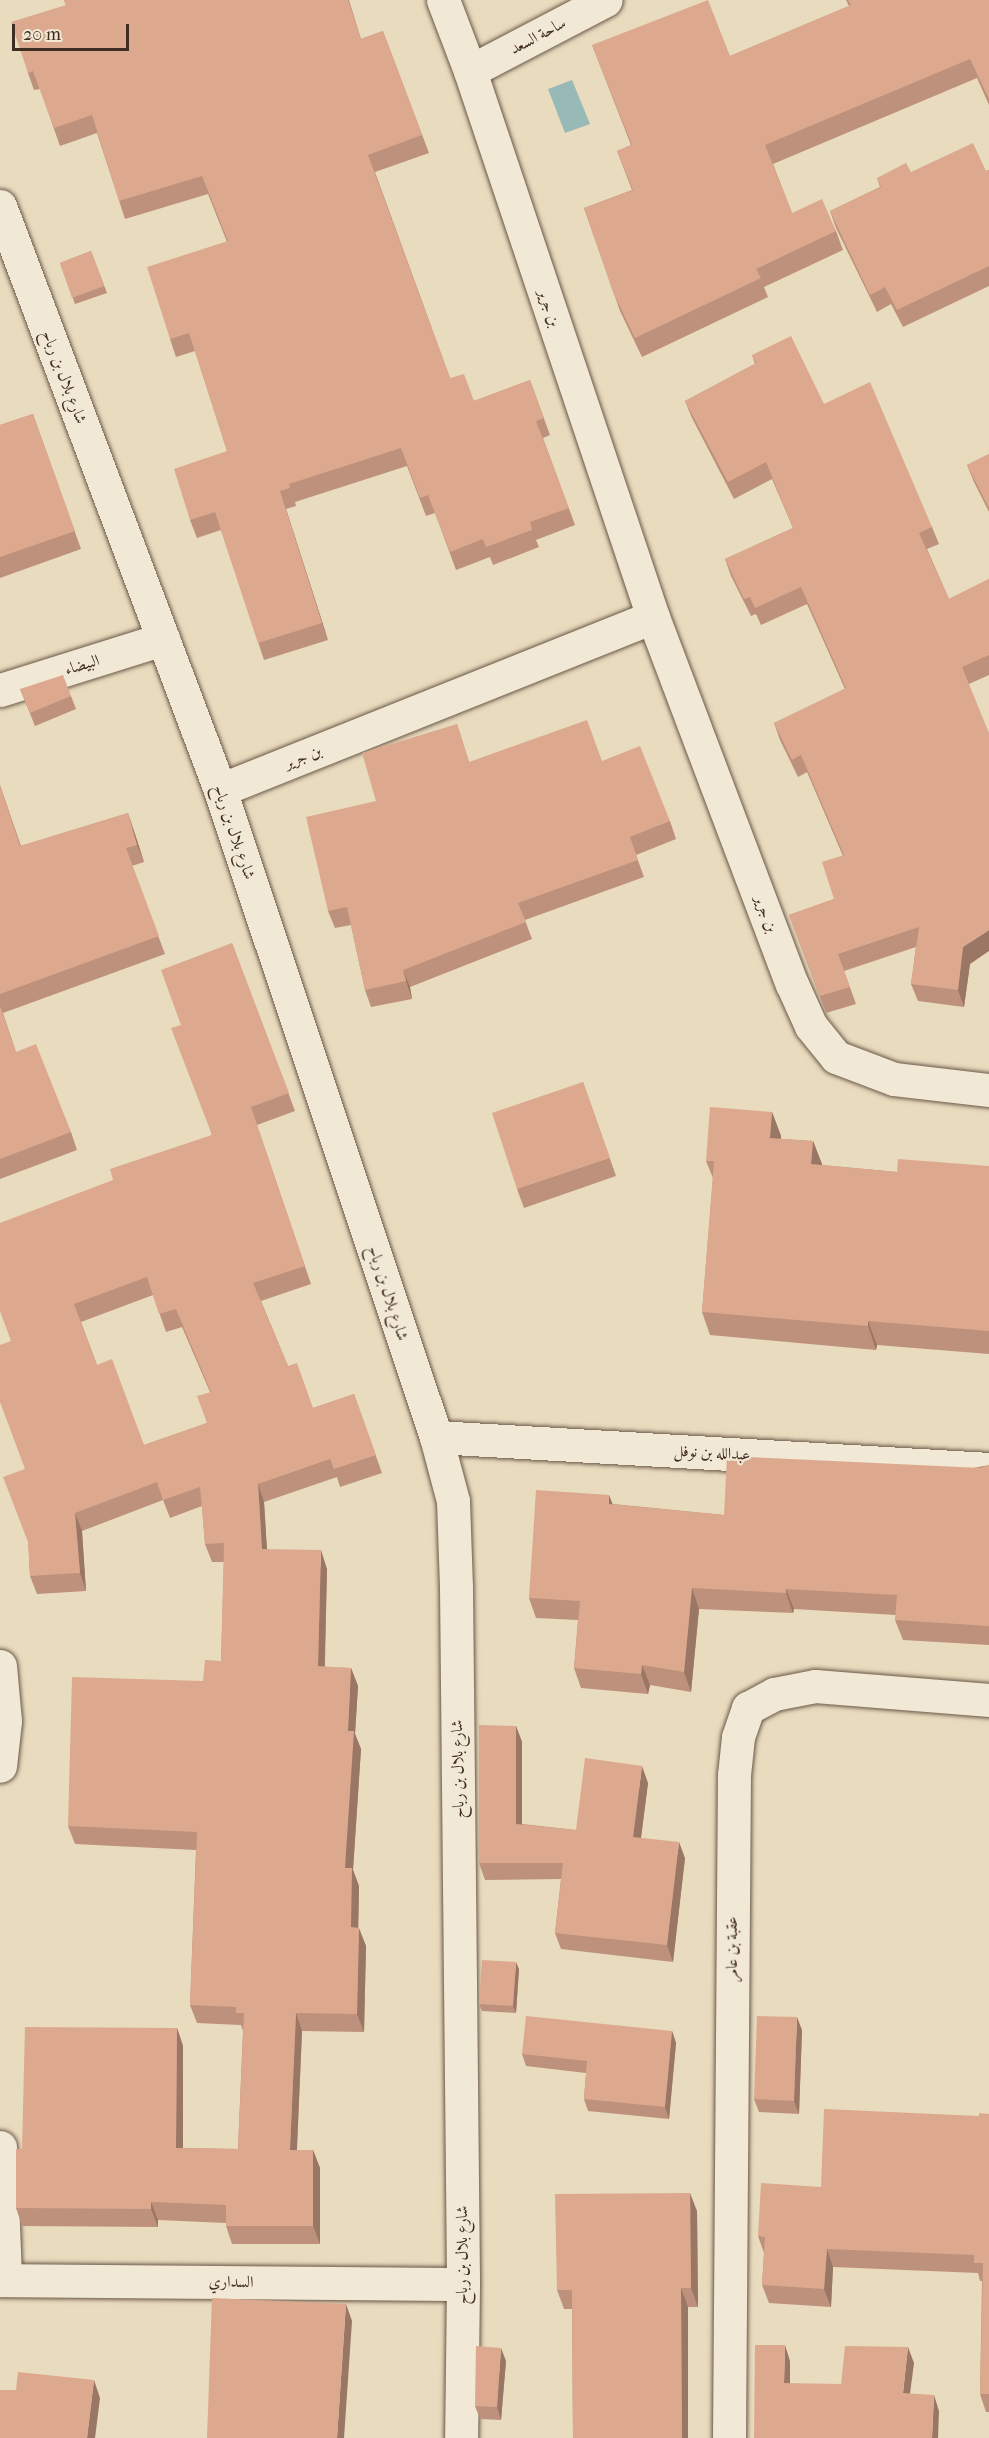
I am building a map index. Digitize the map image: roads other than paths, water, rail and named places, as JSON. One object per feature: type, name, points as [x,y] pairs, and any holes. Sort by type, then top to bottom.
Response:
[{"type":"street","name":"بن جرير","points":[[443,0],[470,71],[653,617],[792,984],[811,1026],[836,1057],[894,1079],[989,1090]]},
{"type":"street","name":"ساحة السعد","points":[[470,71],[606,0]]},
{"type":"street","name":"شارع بلال بن رباح","points":[[0,209],[220,790],[436,1437],[453,1501],[456,1587],[463,2284],[461,2438]]},
{"type":"street","name":"بن جرير","points":[[220,790],[653,617]]},
{"type":"street","name":"البيضاء","points":[[0,690],[163,639]]},
{"type":"street","name":"عبدالله بن نوفل","points":[[436,1437],[989,1469]]},
{"type":"street","points":[[0,1666],[6,1721],[0,1766]]},
{"type":"street","name":"عقبة بن عامر","points":[[729,2438],[734,1775],[738,1737],[748,1708],[774,1694],[815,1686],[989,1701]]},
{"type":"street","points":[[0,2147],[3,2280]]},
{"type":"street","name":"السداري","points":[[3,2280],[463,2284]]},
{"type":"water","points":[[572,80],[590,124],[565,133],[548,89]]}]
